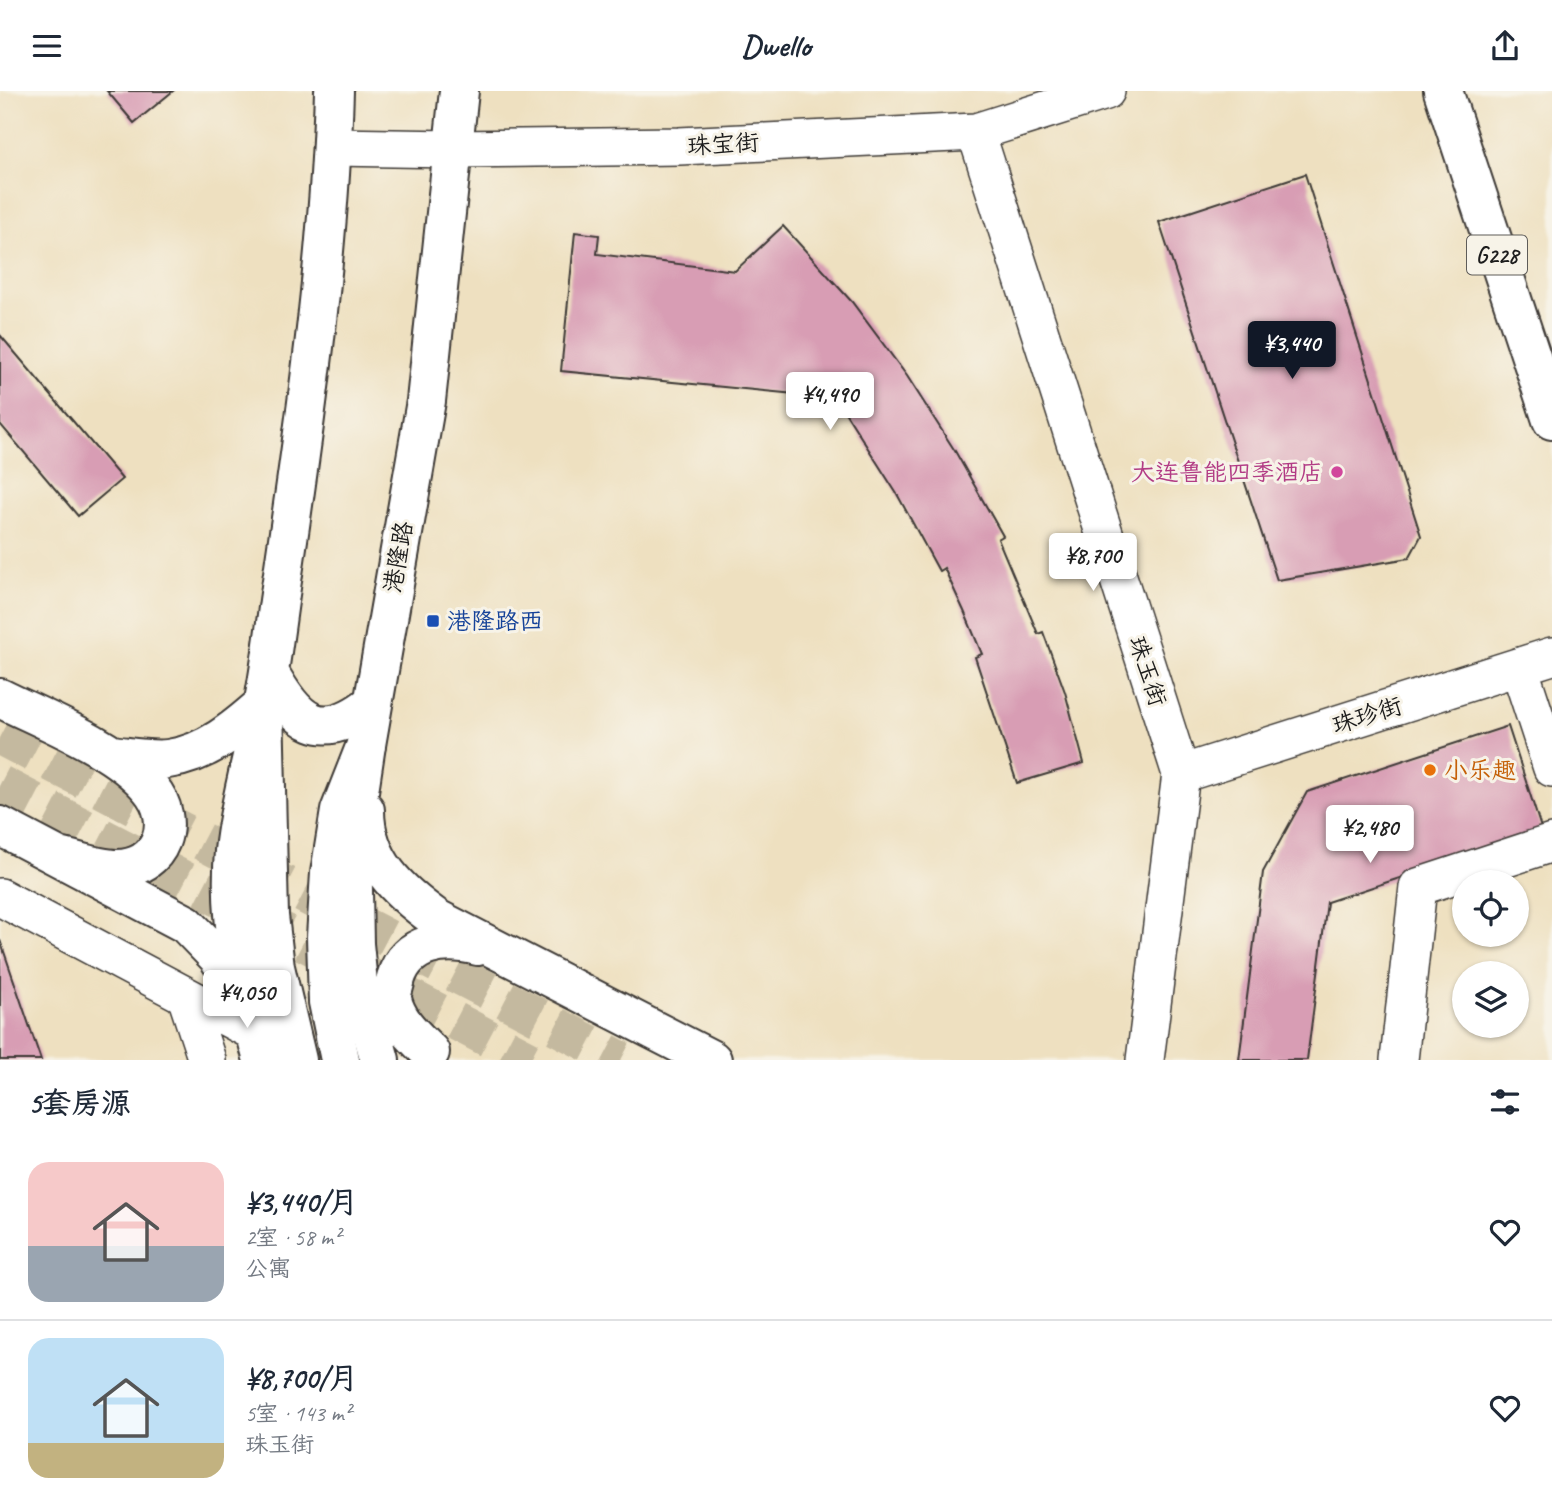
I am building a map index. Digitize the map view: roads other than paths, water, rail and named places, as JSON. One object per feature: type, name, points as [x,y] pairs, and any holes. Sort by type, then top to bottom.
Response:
[{"type":"main road","points":[[264,1033],[275,967],[269,916],[266,688],[321,298],[334,91]]},
{"type":"main road","name":"港隆路","points":[[380,1060],[369,1021],[360,1003],[351,877],[352,837],[426,401],[459,91]]},
{"type":"main road","name":"G228","points":[[1443,91],[1552,420]]},
{"type":"main road","name":"G228","points":[[1468,91],[1552,341]]},
{"type":"main road","points":[[266,688],[283,698],[299,715],[313,724],[340,723],[373,703]]},
{"type":"main road","points":[[112,755],[167,759],[192,753],[218,741],[266,688]]},
{"type":"main road","points":[[0,698],[112,755],[151,788],[160,805],[165,829],[159,849],[137,865],[116,869],[60,857]]},
{"type":"main road","points":[[366,745],[365,820],[372,848],[385,873],[406,898],[436,919],[712,1060]]},
{"type":"main road","points":[[340,1060],[328,1002],[326,936],[330,873],[340,811],[366,745]]},
{"type":"main road","points":[[0,826],[186,925],[218,957],[264,1033],[297,1060]]},
{"type":"main road","points":[[437,1056],[402,1024],[391,997],[398,973],[412,952],[433,942],[464,943],[506,954]]},
{"type":"main road","points":[[369,1021],[437,1056]]},
{"type":"street","name":"珠宝街","points":[[332,147],[453,149],[679,146],[976,132],[1106,91]]},
{"type":"street","name":"珠玉街","points":[[976,132],[1181,774],[1145,1060]]},
{"type":"street","name":"珠珍街","points":[[1181,774],[1536,661]]},
{"type":"street","points":[[1536,661],[1552,768]]},
{"type":"street","points":[[1399,1060],[1418,887],[1552,843]]},
{"type":"street","points":[[0,897],[186,996],[264,1033]]},
{"type":"street","points":[[186,996],[207,1060]]},
{"type":"tunnel","points":[[0,736],[621,1060]]},
{"type":"tunnel","points":[[0,784],[530,1060]]},
{"type":"place","name":"大连鲁能四季酒店","points":[[1337,472]]},
{"type":"place","name":"港隆路西","points":[[433,621]]},
{"type":"place","name":"小乐趣","points":[[1430,770]]}]
